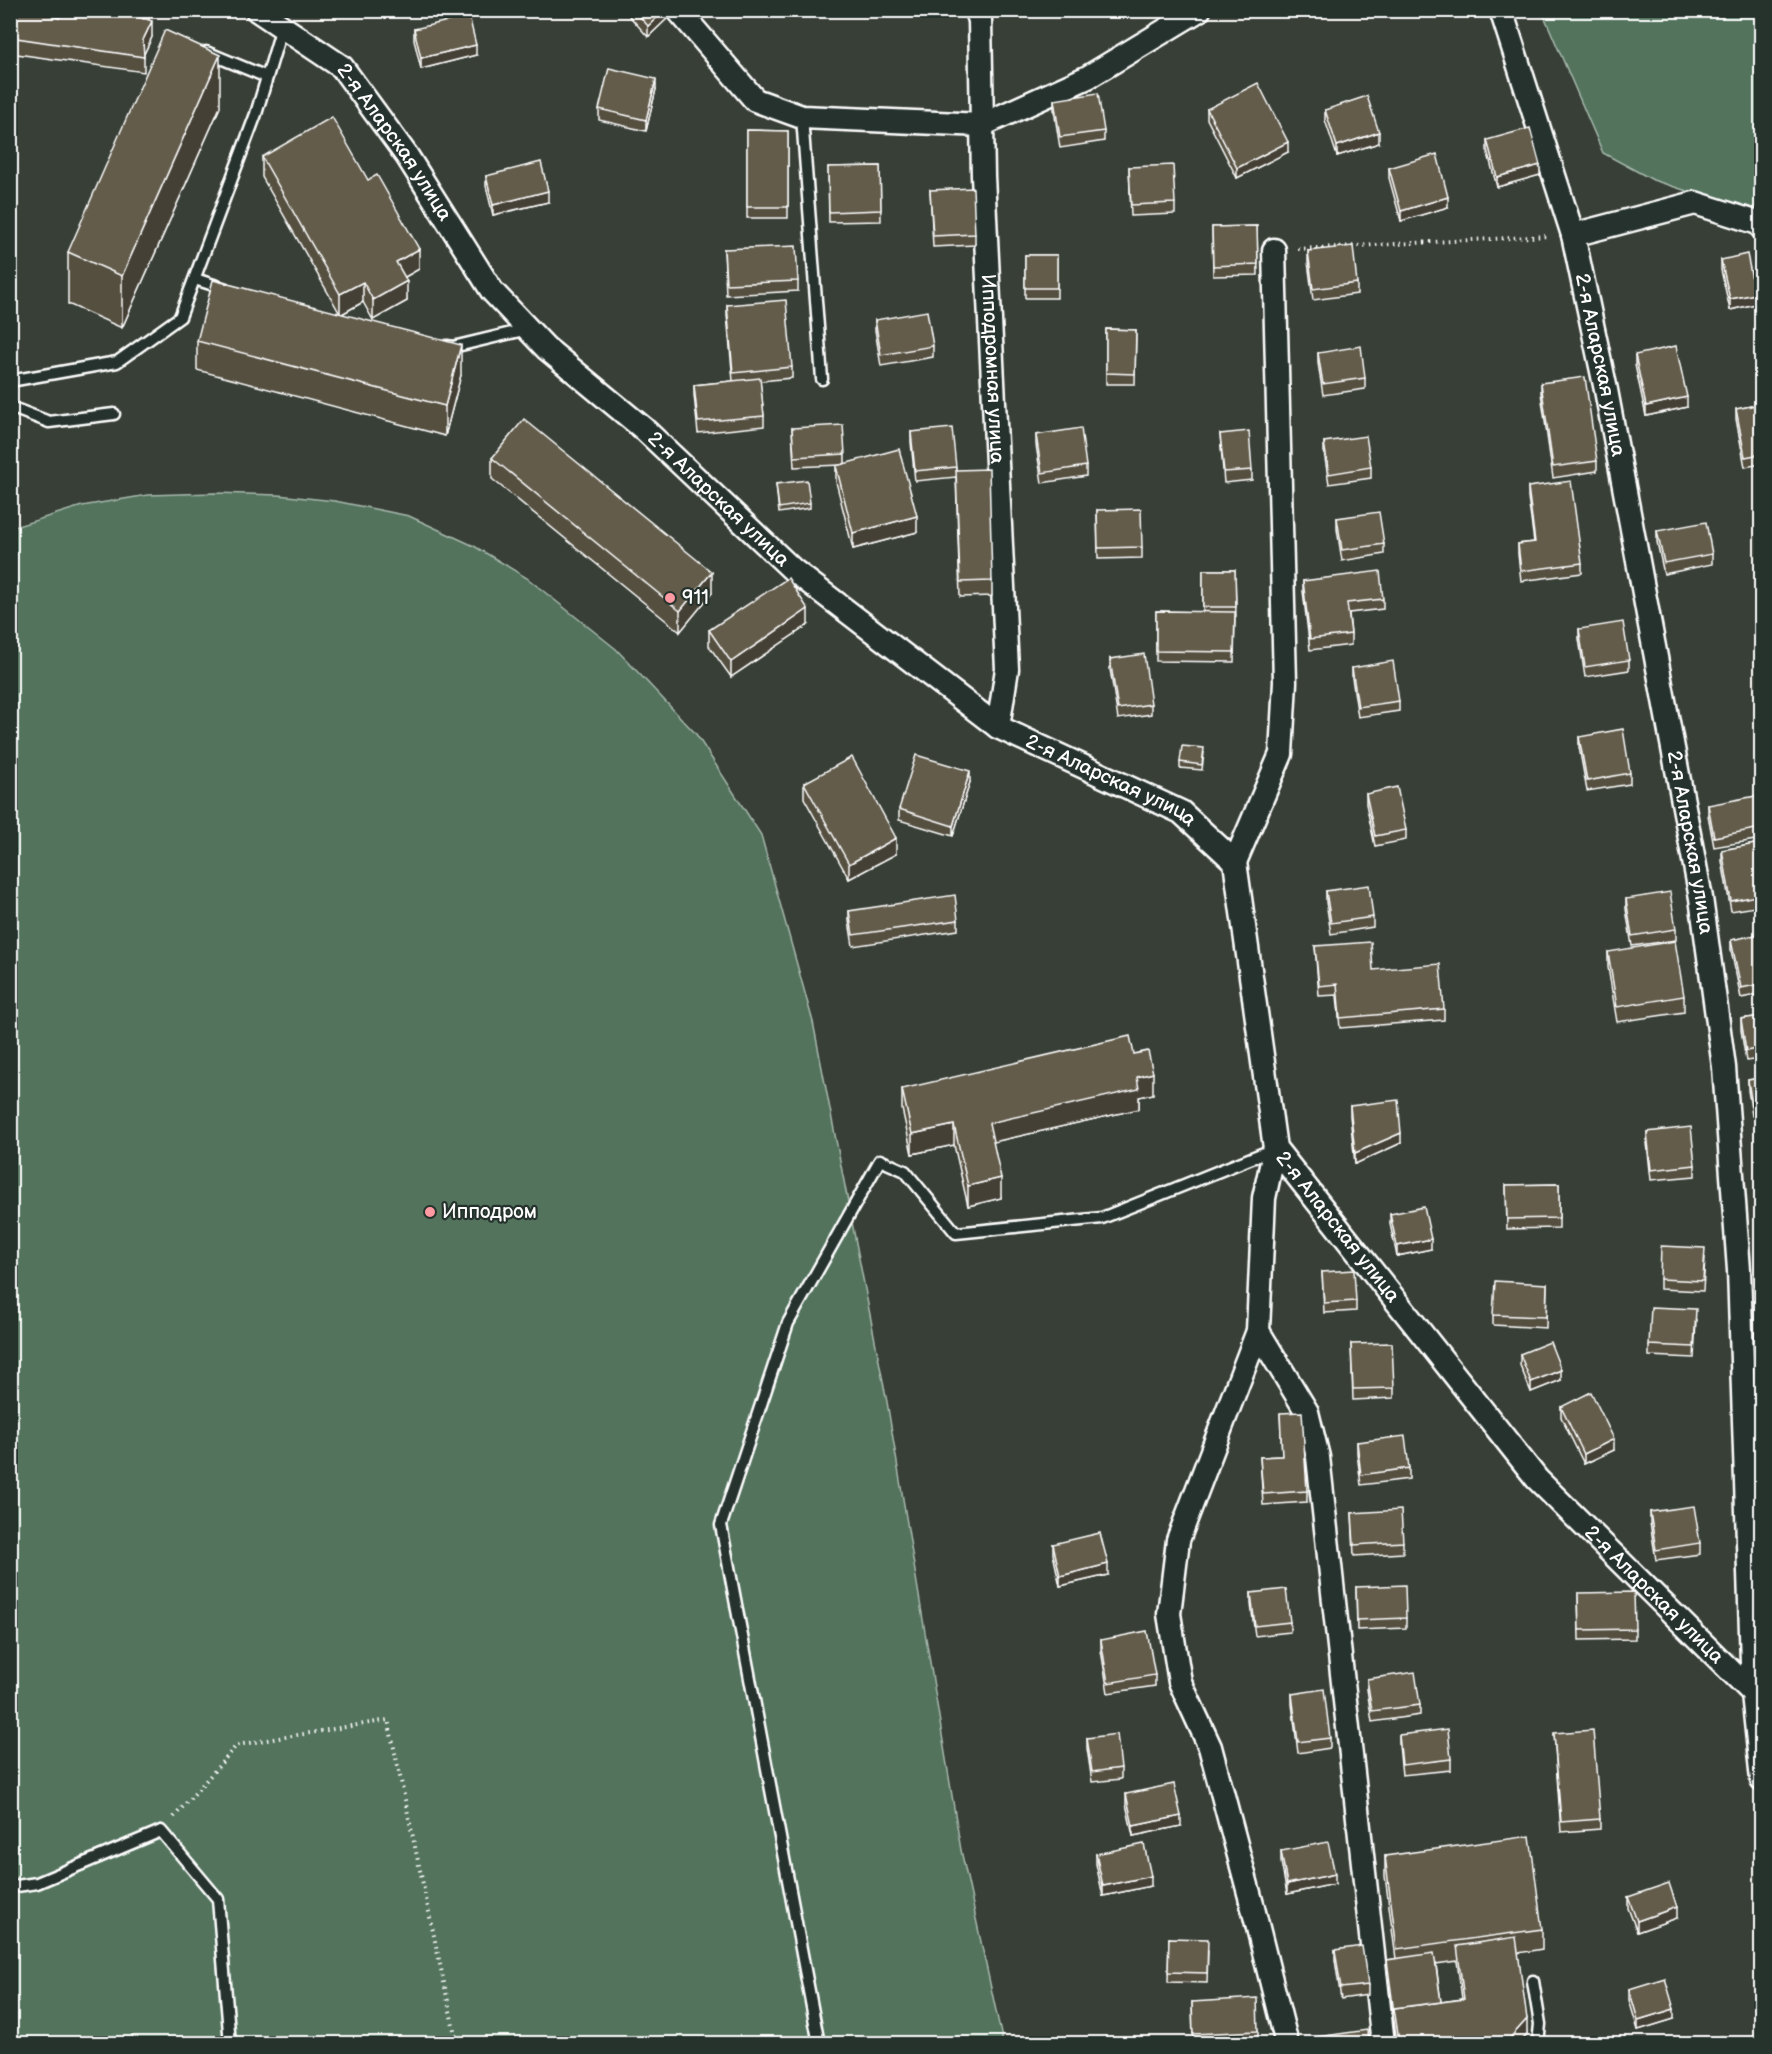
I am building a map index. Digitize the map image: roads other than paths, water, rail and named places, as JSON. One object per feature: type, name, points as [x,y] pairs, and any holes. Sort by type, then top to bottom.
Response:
[{"type":"street","name":"2-я Аларская улица","points":[[257,10],[342,67],[407,156],[492,291],[546,348],[644,429],[794,570],[999,728],[1180,812],[1235,862],[1275,1148],[1537,1479],[1753,1693]]},
{"type":"street","points":[[678,10],[754,100],[802,117],[982,125],[1088,77],[1199,10]]},
{"type":"street","name":"Ипподромная улица","points":[[976,10],[980,20],[983,188],[1007,669],[999,728]]},
{"type":"street","name":"2-я Аларская улица","points":[[1501,10],[1573,235],[1606,390],[1701,898],[1724,1067],[1739,1270],[1753,1693],[1761,1780]]},
{"type":"street","points":[[1573,235],[1695,203],[1758,223],[1761,228]]},
{"type":"street","points":[[1235,862],[1281,754],[1285,682],[1274,250]]},
{"type":"street","points":[[1275,1148],[1263,1198],[1258,1331],[1178,1540],[1169,1614],[1180,1682],[1210,1747],[1287,2043]]},
{"type":"street","points":[[1258,1331],[1307,1412],[1318,1457],[1383,2043]]},
{"type":"lane","points":[[10,381],[117,362],[180,317],[256,114],[282,27]]},
{"type":"lane","points":[[194,47],[267,76]]},
{"type":"lane","points":[[802,117],[822,379]]},
{"type":"lane","points":[[195,279],[240,294]]},
{"type":"lane","points":[[431,343],[453,347],[528,329]]},
{"type":"lane","points":[[10,407],[49,422],[114,414]]},
{"type":"lane","points":[[819,2043],[721,1525],[788,1323],[880,1160],[905,1171],[956,1233],[1102,1218],[1275,1148]]},
{"type":"lane","points":[[10,1887],[37,1883],[161,1831],[218,1899],[230,2043]]},
{"type":"lane","points":[[1533,1982],[1540,2024],[1538,2043]]},
{"type":"place","name":"911","points":[[670,598]]},
{"type":"place","name":"Ипподром","points":[[430,1212]]}]
